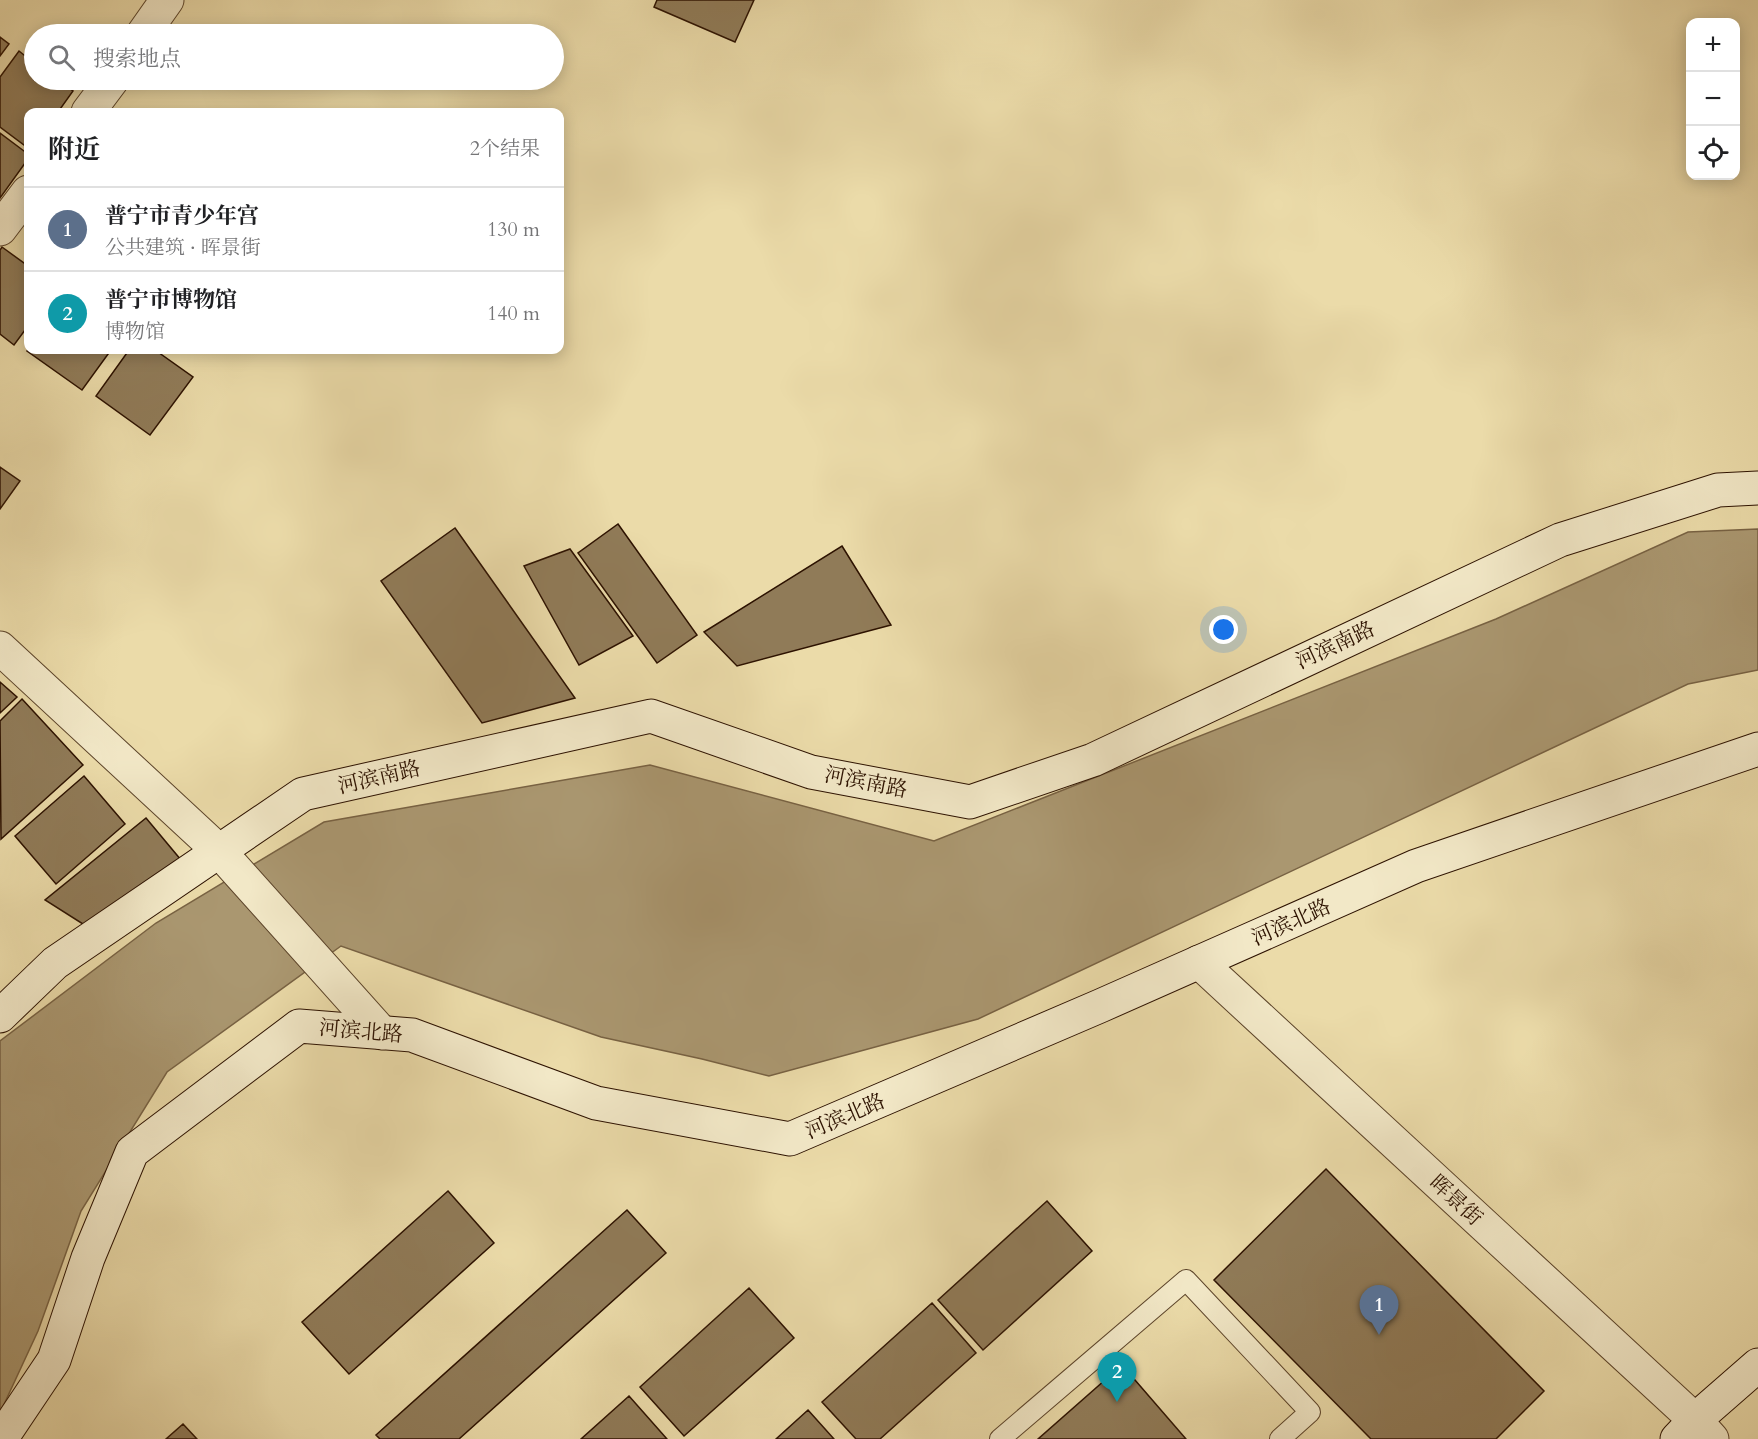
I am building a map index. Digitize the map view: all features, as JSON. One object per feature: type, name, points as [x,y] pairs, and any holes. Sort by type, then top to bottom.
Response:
[{"type":"street","points":[[150,24],[167,0]]},
{"type":"street","points":[[91,108],[104,90]]},
{"type":"street","points":[[0,229],[24,197]]},
{"type":"street","name":"河滨南路","points":[[0,1016],[55,963],[303,794],[651,716],[811,772],[970,802],[1093,759],[1560,540],[1718,490],[1758,488]]},
{"type":"street","points":[[0,648],[219,851],[382,1033]]},
{"type":"street","name":"河滨北路","points":[[2,1439],[54,1360],[88,1258],[132,1152],[300,1026],[412,1035],[596,1103],[789,1139],[1416,866],[1758,749]]},
{"type":"street","name":"晖景街","points":[[1199,962],[1695,1433]]},
{"type":"street","points":[[1695,1433],[1758,1365]]},
{"type":"lane","points":[[1000,1439],[1186,1280],[1310,1412],[1280,1439]]},
{"type":"shaded area","points":[[1758,529],[1758,670],[1688,684],[978,1019],[769,1076],[601,1037],[341,946],[167,1072],[81,1211],[38,1331],[0,1413],[0,1041],[156,923],[324,822],[650,765],[934,841],[1496,619],[1688,532]]},
{"type":"building","points":[[657,0],[754,0],[735,42],[654,7]]},
{"type":"building","points":[[0,37],[9,44],[0,56]]},
{"type":"building","points":[[19,51],[24,55],[24,90],[73,91],[61,108],[24,108],[24,145],[0,127],[0,77]]},
{"type":"building","points":[[0,133],[24,151],[24,165],[0,198]]},
{"type":"building","points":[[2,247],[24,263],[24,331],[14,345],[0,334],[0,250]]},
{"type":"building","points":[[31,354],[108,354],[82,390]]},
{"type":"building","points":[[126,354],[161,354],[193,377],[150,435],[96,396]]},
{"type":"building","points":[[0,467],[20,481],[0,509]]},
{"type":"building","points":[[618,524],[697,635],[657,663],[578,553]]},
{"type":"building","points":[[455,528],[575,698],[482,723],[381,581]]},
{"type":"building","points":[[842,546],[891,625],[737,666],[704,632]]},
{"type":"building","points":[[570,549],[633,636],[579,665],[524,566]]},
{"type":"building","points":[[0,682],[17,697],[0,713]]},
{"type":"building","points":[[22,699],[83,765],[1,839],[0,721]]},
{"type":"building","points":[[84,776],[125,824],[56,884],[15,836]]},
{"type":"building","points":[[146,818],[181,860],[94,931],[45,900]]},
{"type":"building","points":[[1326,1169],[1544,1391],[1496,1439],[1371,1439],[1214,1280]]},
{"type":"building","points":[[448,1191],[494,1243],[349,1374],[302,1322]]},
{"type":"building","points":[[1047,1201],[1092,1251],[983,1350],[938,1300]]},
{"type":"building","points":[[627,1210],[666,1253],[459,1439],[380,1439],[376,1435]]},
{"type":"building","points":[[749,1288],[794,1338],[684,1436],[640,1387]]},
{"type":"building","points":[[932,1303],[976,1353],[880,1439],[856,1439],[822,1402]]},
{"type":"building","points":[[1122,1365],[1186,1439],[1038,1439]]},
{"type":"building","points":[[629,1396],[667,1439],[581,1439]]},
{"type":"building","points":[[808,1410],[834,1439],[776,1439]]},
{"type":"building","points":[[183,1424],[197,1439],[166,1439]]},
{"type":"place","name":"普宁市青少年宫","points":[[1379,1335]]},
{"type":"place","name":"普宁市博物馆","points":[[1117,1402]]}]
